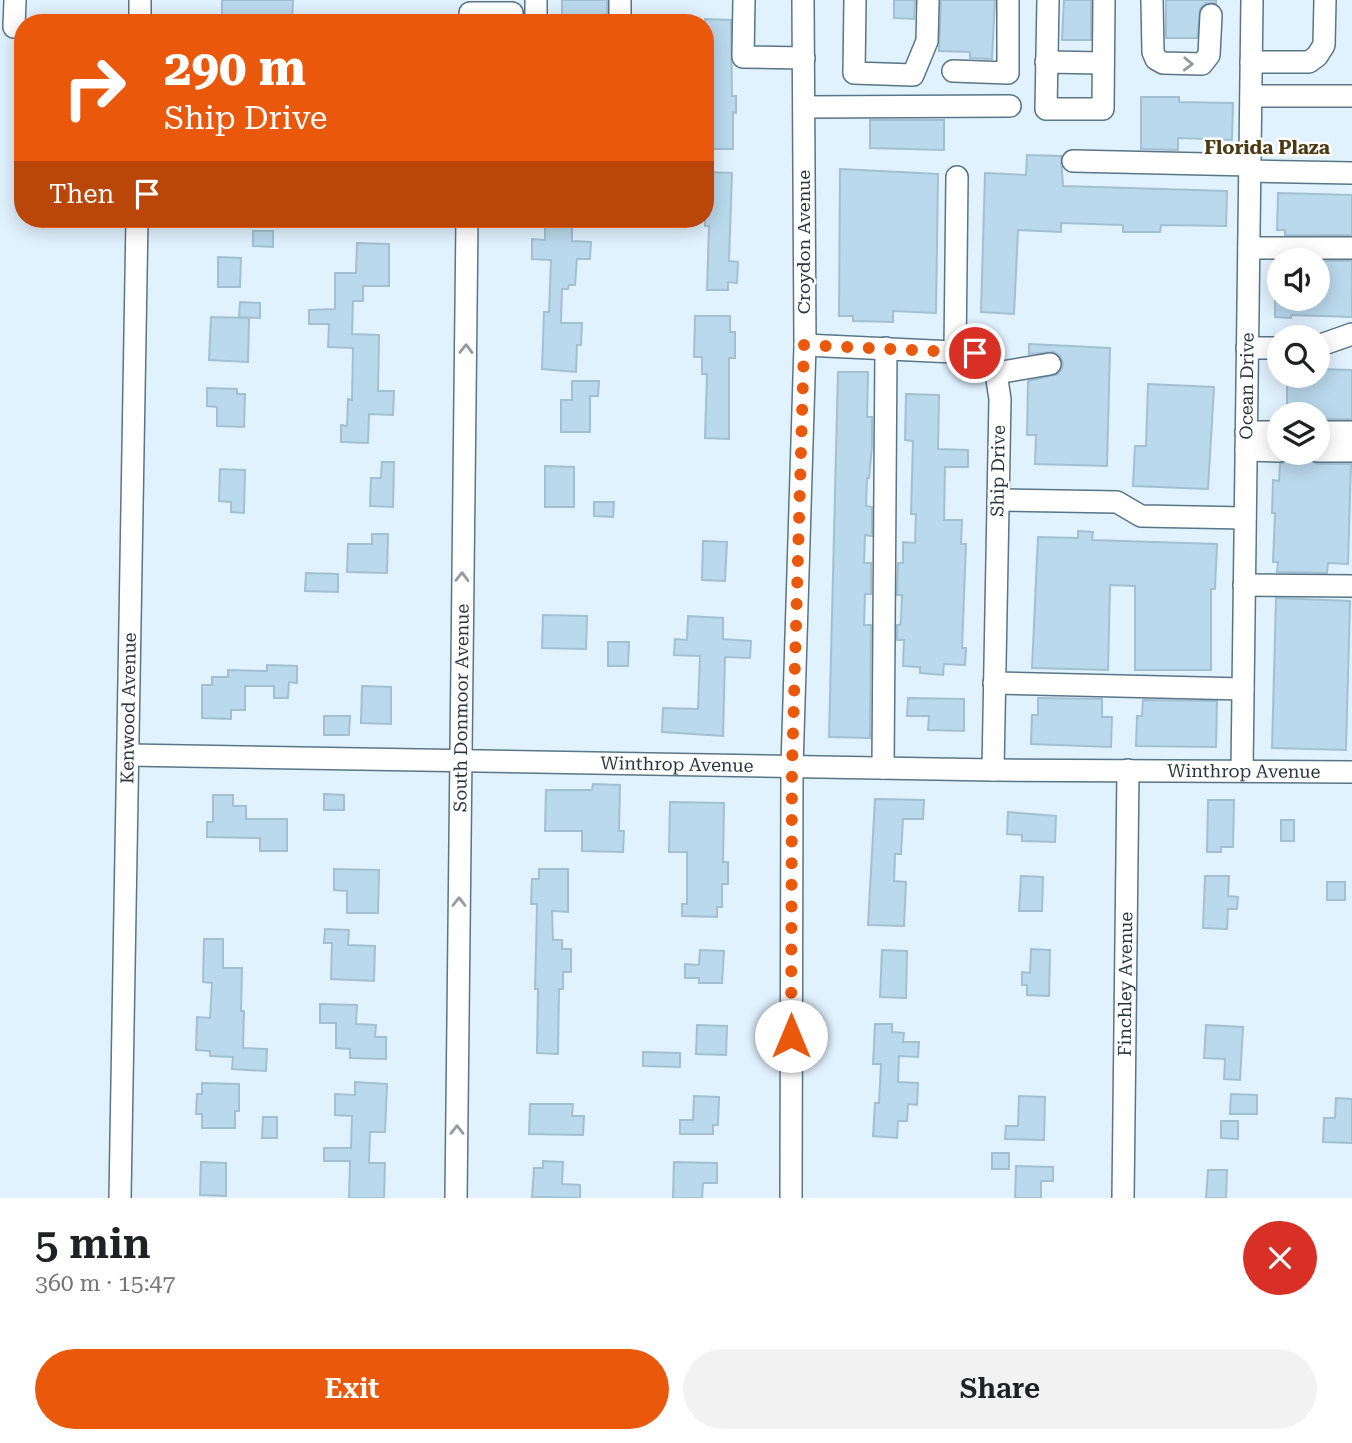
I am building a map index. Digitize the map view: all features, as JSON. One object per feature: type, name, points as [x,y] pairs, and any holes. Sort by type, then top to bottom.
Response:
[{"type":"street","points":[[744,0],[743,57],[804,58]]},
{"type":"street","name":"Croydon Avenue","points":[[791,1198],[792,767],[804,345],[803,0]]},
{"type":"street","points":[[855,0],[854,73],[914,75],[927,41],[928,0]]},
{"type":"street","points":[[953,71],[1008,73],[1008,0]]},
{"type":"street","points":[[1048,0],[1046,109],[1103,109],[1104,0]]},
{"type":"street","points":[[1152,0],[1153,52],[1156,59],[1163,63],[1202,64],[1206,60],[1209,55],[1211,5]]},
{"type":"street","name":"Ocean Drive","points":[[1242,771],[1252,0]]},
{"type":"street","points":[[1251,62],[1309,62],[1317,56],[1324,45],[1325,0]]},
{"type":"street","points":[[470,12],[512,12]]},
{"type":"street","points":[[1046,62],[1103,63]]},
{"type":"street","points":[[1251,96],[1352,96]]},
{"type":"street","points":[[804,107],[1010,106]]},
{"type":"street","points":[[1073,161],[1250,164],[1352,159]]},
{"type":"street","points":[[1250,164],[1352,173]]},
{"type":"street","points":[[956,352],[957,177]]},
{"type":"street","name":"Kenwood Avenue","points":[[120,1198],[137,228]]},
{"type":"street","name":"South Donmoor Avenue","points":[[456,1198],[467,228]]},
{"type":"street","points":[[1249,248],[1352,248]]},
{"type":"street","points":[[1330,342],[1352,334]]},
{"type":"street","points":[[804,345],[975,353],[996,373],[1050,364]]},
{"type":"street","points":[[884,768],[886,348]]},
{"type":"street","points":[[1247,348],[1267,348]]},
{"type":"street","name":"Ship Drive","points":[[993,770],[1000,399],[996,373]]},
{"type":"street","points":[[1330,432],[1352,432]]},
{"type":"street","points":[[1246,441],[1267,435]]},
{"type":"street","points":[[1246,441],[1267,447]]},
{"type":"street","points":[[1330,451],[1352,451]]},
{"type":"street","points":[[998,500],[1117,502],[1141,516],[1245,518]]},
{"type":"street","points":[[1244,585],[1352,586]]},
{"type":"street","points":[[994,683],[1243,689]]},
{"type":"street","name":"Winthrop Avenue","points":[[129,755],[993,770],[1352,772]]},
{"type":"street","name":"Finchley Avenue","points":[[1123,1198],[1128,770]]},
{"type":"building","points":[[222,0],[293,0],[292,14],[222,14]]},
{"type":"building","points":[[562,0],[607,0],[607,14],[562,14]]},
{"type":"building","points":[[894,0],[915,0],[914,19],[894,18]]},
{"type":"building","points":[[941,0],[995,0],[992,59],[970,58],[970,52],[939,51]]},
{"type":"building","points":[[1064,0],[1091,0],[1091,40],[1062,40]]},
{"type":"building","points":[[1166,0],[1216,0],[1216,3],[1206,3],[1200,9],[1197,38],[1166,38]]},
{"type":"building","points":[[714,19],[731,20],[732,96],[736,96],[733,149],[714,149]]},
{"type":"building","points":[[1141,97],[1179,97],[1179,102],[1233,103],[1232,140],[1178,138],[1178,150],[1141,149]]},
{"type":"building","points":[[870,120],[944,120],[944,150],[870,148]]},
{"type":"building","points":[[1027,155],[1061,156],[1063,186],[1227,191],[1226,226],[1161,225],[1160,232],[1123,232],[1123,225],[1061,223],[1061,232],[1018,230],[1014,314],[981,312],[985,173],[1026,175]]},
{"type":"building","points":[[840,169],[938,174],[936,313],[893,311],[893,322],[853,321],[853,316],[839,316]]},
{"type":"building","points":[[714,172],[732,173],[729,261],[738,262],[737,283],[728,282],[728,290],[707,290],[709,228],[714,228]]},
{"type":"building","points":[[1278,193],[1352,195],[1352,235],[1285,235],[1285,230],[1277,230]]},
{"type":"building","points":[[545,228],[572,228],[572,241],[591,242],[590,259],[577,259],[575,285],[562,289],[561,323],[582,323],[581,345],[577,345],[576,372],[542,369],[544,312],[549,312],[551,260],[532,259],[532,239],[545,240]]},
{"type":"building","points":[[253,231],[273,231],[273,247],[253,246]]},
{"type":"building","points":[[357,243],[389,244],[389,286],[363,286],[363,301],[353,301],[352,334],[379,335],[378,391],[394,391],[393,415],[369,414],[368,443],[341,442],[341,425],[347,426],[348,399],[352,400],[353,348],[328,347],[329,324],[309,324],[309,310],[335,309],[335,273],[356,273]]},
{"type":"building","points":[[218,257],[241,258],[240,287],[218,287]]},
{"type":"building","points":[[1330,261],[1352,261],[1352,317],[1275,317],[1275,311],[1330,311]]},
{"type":"building","points":[[240,302],[260,303],[260,318],[239,317]]},
{"type":"building","points":[[695,316],[730,316],[730,332],[735,332],[735,358],[729,358],[729,439],[705,438],[707,374],[702,374],[702,357],[694,357]]},
{"type":"building","points":[[211,317],[249,318],[248,362],[209,360]]},
{"type":"building","points":[[1029,344],[1110,348],[1107,466],[1035,464],[1036,435],[1027,435],[1028,381],[1058,374],[1063,363],[1060,356],[1054,352],[1029,354]]},
{"type":"building","points":[[1330,369],[1352,370],[1352,419],[1330,419],[1330,402],[1287,402],[1287,388],[1330,388]]},
{"type":"building","points":[[838,372],[868,372],[867,417],[872,417],[866,506],[872,507],[872,536],[865,535],[864,563],[871,563],[871,594],[865,594],[864,625],[871,625],[870,738],[829,737]]},
{"type":"building","points":[[572,381],[599,381],[598,396],[590,396],[590,432],[561,432],[561,400],[572,400]]},
{"type":"building","points":[[1148,384],[1214,387],[1208,489],[1133,486],[1135,446],[1146,446]]},
{"type":"building","points":[[207,388],[237,389],[237,394],[245,394],[244,427],[217,426],[217,407],[207,406]]},
{"type":"building","points":[[906,394],[939,395],[938,449],[968,450],[968,467],[945,467],[944,520],[962,520],[961,544],[966,544],[962,648],[966,648],[965,665],[944,664],[943,675],[920,673],[920,667],[903,666],[904,640],[897,640],[902,595],[897,595],[898,563],[903,563],[903,542],[915,543],[916,514],[911,514],[913,441],[905,440]]},
{"type":"building","points":[[382,462],[394,462],[393,507],[370,506],[371,478],[381,478]]},
{"type":"building","points":[[1351,464],[1348,564],[1328,563],[1327,573],[1277,572],[1278,562],[1273,562],[1275,513],[1272,513],[1273,480],[1279,481],[1280,465]]},
{"type":"building","points":[[545,466],[574,467],[574,507],[545,507]]},
{"type":"building","points":[[220,469],[245,470],[244,513],[231,512],[231,502],[219,501]]},
{"type":"building","points":[[594,502],[614,502],[613,517],[594,516]]},
{"type":"building","points":[[1078,531],[1093,532],[1092,540],[1217,544],[1215,589],[1211,589],[1211,670],[1135,670],[1135,586],[1110,585],[1108,670],[1032,668],[1038,537],[1078,538]]},
{"type":"building","points":[[372,534],[388,534],[387,573],[347,572],[348,544],[372,544]]},
{"type":"building","points":[[703,541],[727,542],[725,581],[702,580]]},
{"type":"building","points":[[306,573],[338,574],[338,592],[305,591]]},
{"type":"building","points":[[1276,598],[1350,601],[1346,750],[1272,748]]},
{"type":"building","points":[[543,615],[587,616],[586,649],[542,648]]},
{"type":"building","points":[[688,616],[723,618],[723,639],[751,641],[750,658],[725,657],[723,736],[662,732],[663,708],[698,709],[700,656],[674,655],[675,639],[687,640]]},
{"type":"building","points":[[608,642],[629,642],[628,666],[608,666]]},
{"type":"building","points":[[267,665],[297,666],[297,683],[289,682],[288,698],[274,698],[274,686],[245,686],[245,710],[231,710],[231,719],[202,718],[202,685],[212,685],[212,677],[228,677],[228,670],[267,671]]},
{"type":"building","points":[[362,686],[391,687],[391,724],[361,723]]},
{"type":"building","points":[[908,698],[964,699],[964,731],[928,730],[929,716],[907,716]]},
{"type":"building","points":[[1038,698],[1102,699],[1102,717],[1112,717],[1111,747],[1031,744],[1032,715],[1038,715]]},
{"type":"building","points":[[1143,700],[1217,701],[1216,747],[1136,746],[1137,716],[1142,716]]},
{"type":"building","points":[[324,716],[350,716],[349,735],[324,735]]},
{"type":"building","points":[[593,784],[620,785],[619,831],[624,831],[623,852],[582,851],[582,831],[545,831],[546,790],[592,790]]},
{"type":"building","points":[[324,794],[344,795],[344,810],[324,810]]},
{"type":"building","points":[[213,795],[233,795],[233,806],[246,806],[246,819],[287,819],[287,851],[260,851],[260,838],[207,837],[207,822],[213,822]]},
{"type":"building","points":[[875,799],[924,800],[923,819],[903,819],[901,854],[895,854],[894,881],[906,882],[904,926],[868,925]]},
{"type":"building","points":[[1208,800],[1234,800],[1233,847],[1221,847],[1221,852],[1207,852]]},
{"type":"building","points":[[670,802],[724,803],[723,862],[728,862],[728,884],[722,884],[722,907],[717,907],[717,917],[682,916],[682,904],[687,904],[687,852],[669,852]]},
{"type":"building","points":[[1008,812],[1056,816],[1055,842],[1022,841],[1022,835],[1007,834]]},
{"type":"building","points":[[1281,820],[1294,820],[1294,841],[1281,841]]},
{"type":"building","points":[[334,869],[379,870],[378,913],[347,913],[347,891],[334,890]]},
{"type":"building","points":[[539,869],[568,869],[568,912],[552,911],[553,940],[562,940],[562,949],[571,949],[571,972],[563,972],[563,989],[559,989],[558,1054],[537,1053],[537,904],[531,904],[532,879],[539,879]]},
{"type":"building","points":[[1021,876],[1043,877],[1042,911],[1019,911]]},
{"type":"building","points":[[1205,876],[1229,876],[1228,896],[1238,897],[1237,909],[1228,909],[1227,929],[1203,928]]},
{"type":"building","points":[[1327,882],[1345,882],[1345,900],[1327,900]]},
{"type":"building","points":[[325,929],[349,930],[348,945],[375,946],[374,981],[331,979],[332,943],[324,943]]},
{"type":"building","points":[[204,939],[223,939],[223,968],[242,968],[243,1048],[267,1049],[266,1071],[232,1069],[233,1057],[210,1056],[210,1051],[196,1050],[197,1017],[210,1018],[212,983],[203,982]]},
{"type":"building","points":[[1031,949],[1050,950],[1049,996],[1027,995],[1027,985],[1022,985],[1022,972],[1030,973]]},
{"type":"building","points":[[700,950],[724,951],[722,983],[699,983],[699,978],[685,978],[685,964],[699,965]]},
{"type":"building","points":[[882,950],[907,951],[906,998],[880,997]]},
{"type":"building","points":[[320,1004],[357,1005],[356,1024],[376,1025],[375,1037],[386,1037],[386,1059],[350,1058],[350,1049],[336,1048],[336,1023],[320,1023]]},
{"type":"building","points":[[875,1024],[892,1024],[892,1032],[904,1033],[903,1042],[919,1042],[918,1057],[899,1056],[898,1082],[918,1083],[917,1105],[908,1104],[907,1121],[898,1121],[897,1138],[873,1136],[875,1103],[879,1103],[881,1064],[873,1064]]},
{"type":"building","points":[[697,1025],[727,1026],[726,1055],[696,1054]]},
{"type":"building","points":[[1206,1025],[1243,1027],[1240,1080],[1224,1079],[1225,1059],[1204,1058]]},
{"type":"building","points":[[643,1052],[680,1053],[680,1067],[643,1066]]},
{"type":"building","points":[[355,1082],[387,1084],[385,1132],[370,1132],[369,1163],[385,1163],[384,1198],[349,1198],[350,1161],[324,1161],[324,1148],[351,1148],[352,1116],[335,1115],[335,1094],[355,1095]]},
{"type":"building","points":[[202,1083],[239,1084],[239,1111],[235,1111],[235,1128],[202,1128],[202,1114],[196,1114],[197,1094],[202,1094]]},
{"type":"building","points":[[1231,1094],[1257,1095],[1257,1114],[1230,1114]]},
{"type":"building","points":[[694,1096],[719,1097],[718,1125],[713,1125],[713,1134],[680,1134],[680,1120],[693,1120]]},
{"type":"building","points":[[1019,1096],[1045,1097],[1044,1140],[1005,1139],[1006,1126],[1018,1126]]},
{"type":"building","points":[[1336,1098],[1352,1099],[1352,1143],[1323,1142],[1324,1118],[1335,1118]]},
{"type":"building","points":[[530,1104],[573,1104],[572,1116],[584,1116],[583,1135],[529,1134]]},
{"type":"building","points":[[263,1117],[277,1117],[277,1138],[262,1138]]},
{"type":"building","points":[[1221,1121],[1238,1121],[1238,1139],[1221,1138]]},
{"type":"building","points":[[992,1153],[1009,1153],[1009,1169],[992,1169]]},
{"type":"building","points":[[543,1161],[563,1162],[562,1184],[580,1185],[580,1198],[532,1197],[534,1168],[543,1168]]},
{"type":"building","points":[[201,1162],[226,1163],[226,1196],[200,1195]]},
{"type":"building","points":[[674,1162],[717,1163],[717,1183],[703,1183],[702,1198],[673,1198]]},
{"type":"building","points":[[1016,1166],[1053,1167],[1053,1181],[1041,1181],[1041,1198],[1015,1198]]},
{"type":"building","points":[[1208,1170],[1227,1170],[1226,1198],[1206,1198]]},
{"type":"district","name":"Florida Plaza","points":[[1267,147]]},
{"type":"route","points":[[791,1036],[792,767],[804,345],[975,353]]}]
